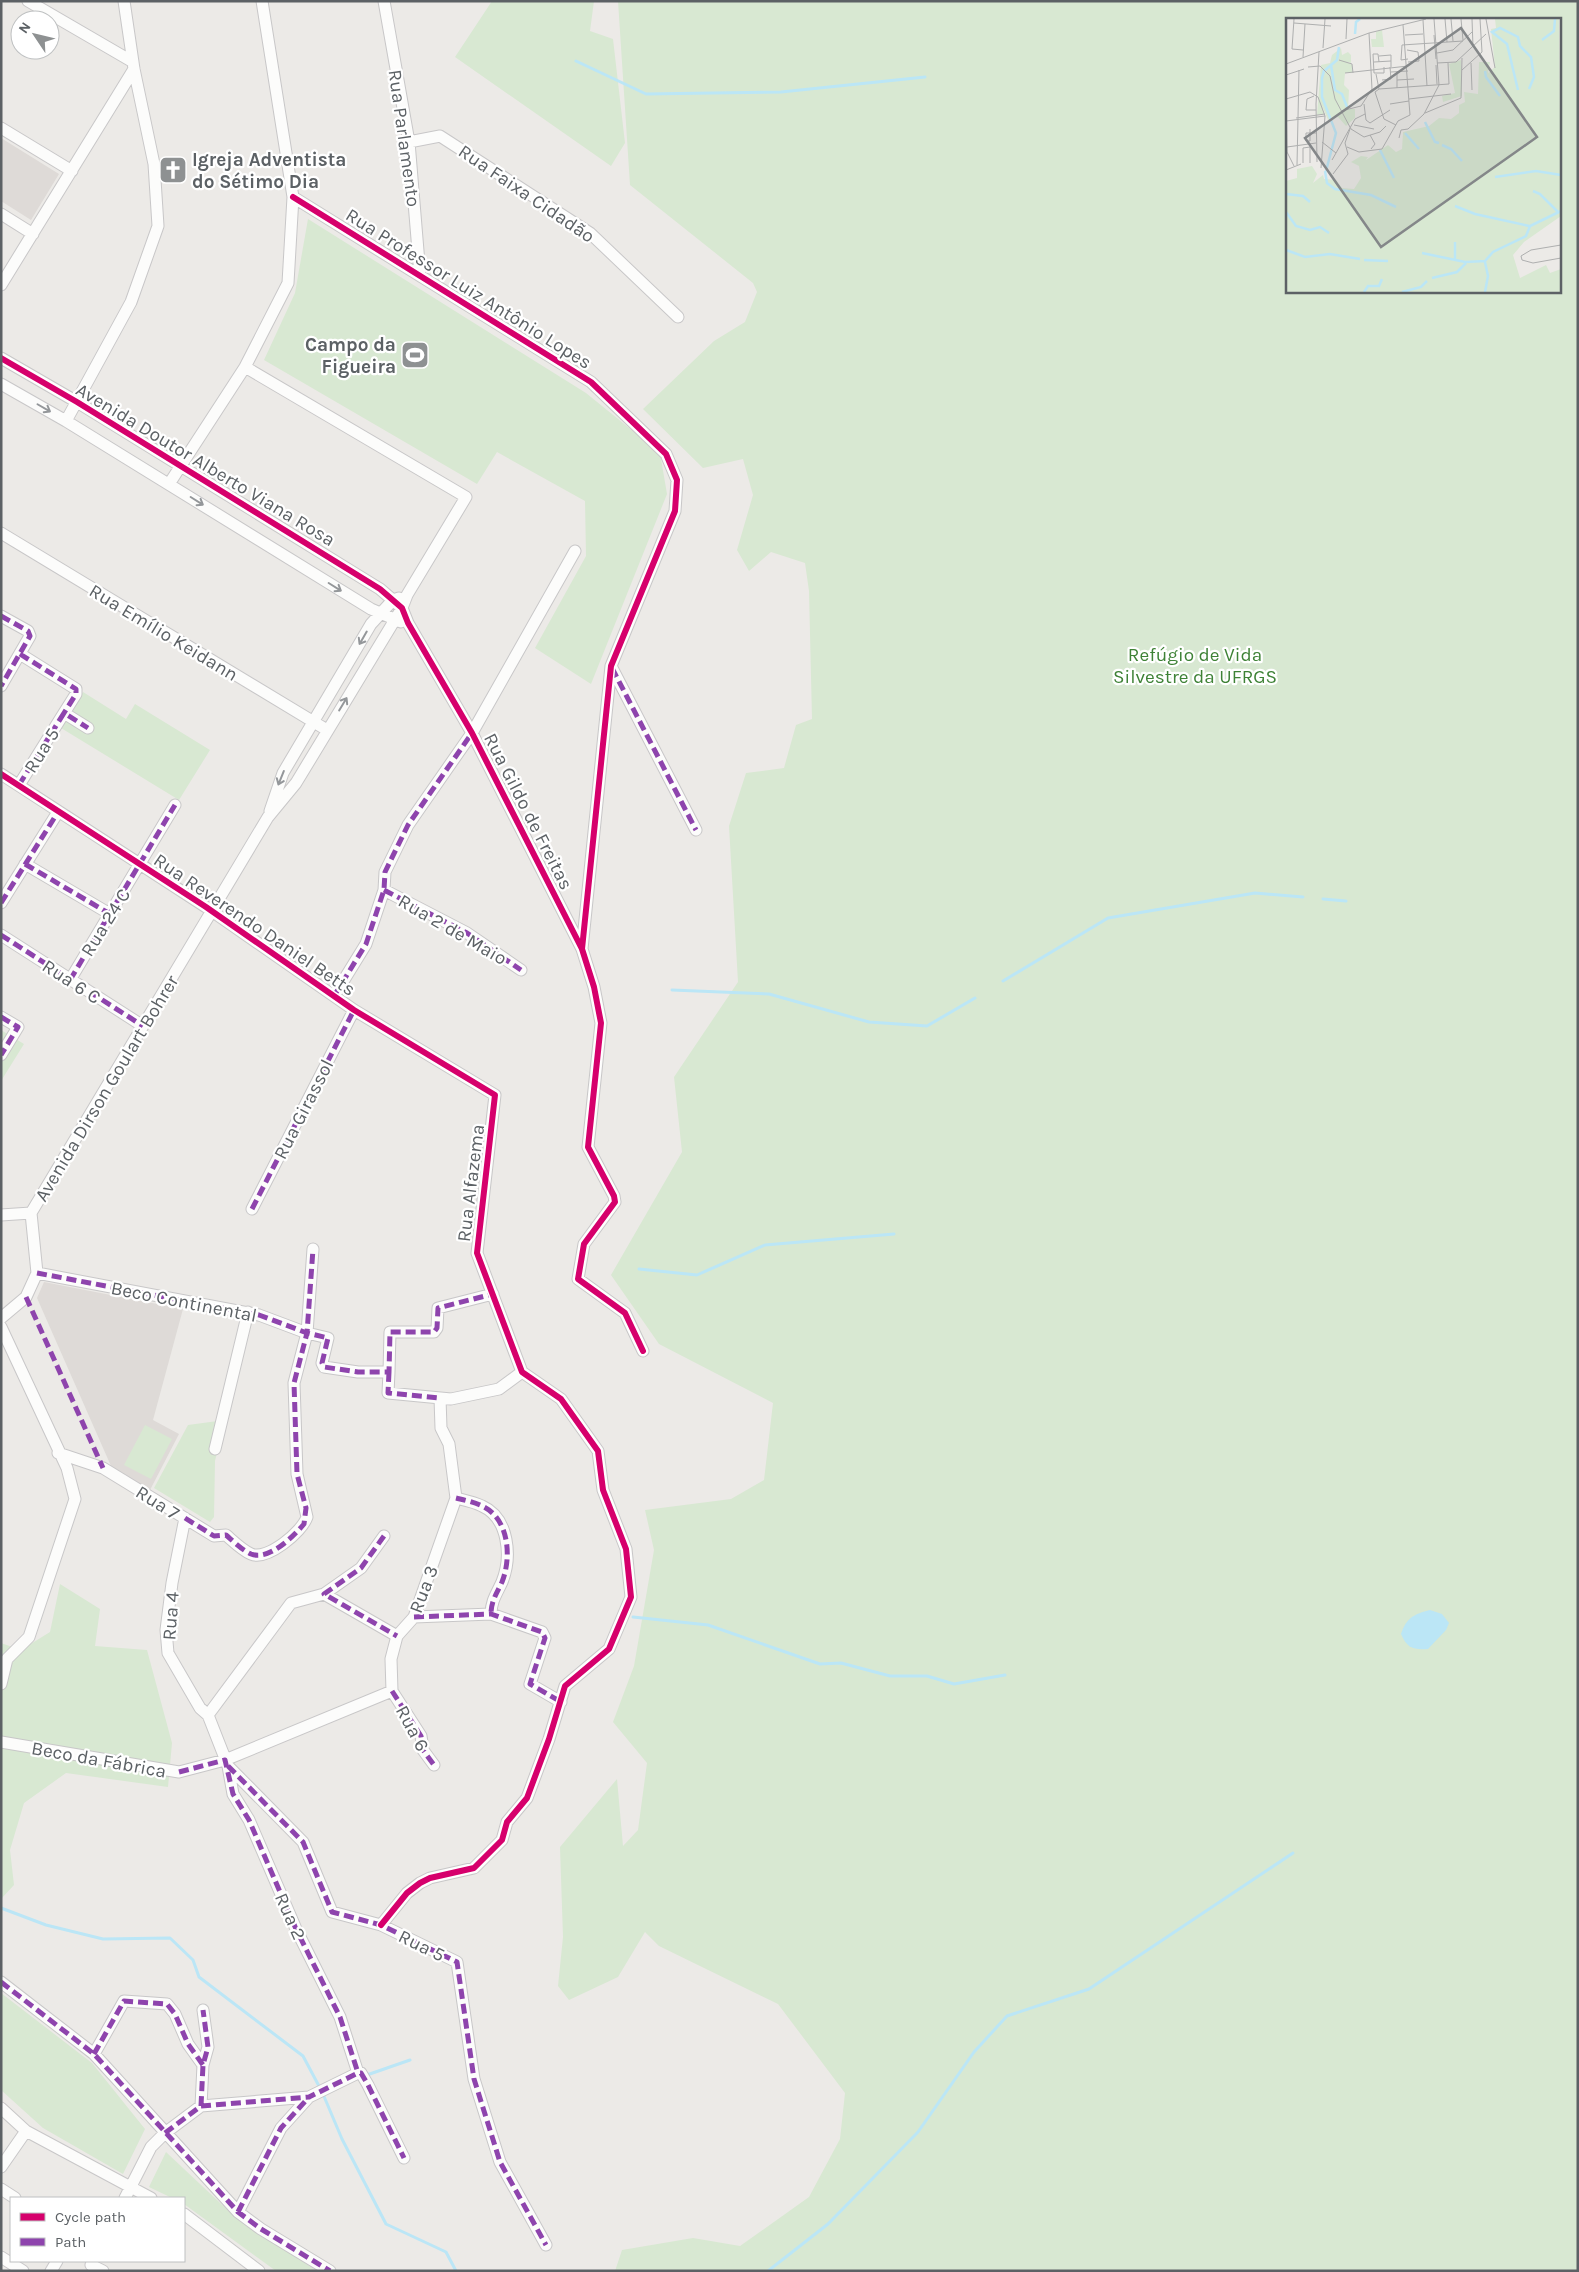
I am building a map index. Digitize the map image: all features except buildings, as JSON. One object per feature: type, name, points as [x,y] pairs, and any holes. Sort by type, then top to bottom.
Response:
[{"type":"street","points":[[28,1],[133,65]]},
{"type":"street","points":[[66,420],[131,302],[158,226],[154,164],[133,65],[124,1]]},
{"type":"street","name":"Rua Parlamento","points":[[384,1],[409,142],[420,275]]},
{"type":"street","points":[[169,484],[245,367],[288,283],[293,197],[260,3]]},
{"type":"street","points":[[1,285],[72,171],[133,65]]},
{"type":"street","points":[[1,128],[72,171]]},
{"type":"street","name":"Rua Faixa Cidadão","points":[[409,142],[440,136],[590,233],[678,317]]},
{"type":"street","name":"Rua Professor Luiz Antônio Lopes","points":[[293,197],[591,382],[666,454],[677,480],[675,511],[611,666],[582,949]]},
{"type":"street","points":[[1,214],[33,234]]},
{"type":"street","name":"Avenida Doutor Alberto Viana Rosa","points":[[1,358],[77,402],[180,467],[290,532],[380,589],[402,608]]},
{"type":"street","points":[[245,367],[466,497],[407,595],[402,608],[296,783],[268,817]]},
{"type":"street","name":"Avenida Doutor Alberto Viana Rosa","points":[[1,384],[66,420],[279,552],[394,620]]},
{"type":"street","points":[[279,552],[290,532]]},
{"type":"street","name":"Rua Emílio Keidann","points":[[1,533],[327,730]]},
{"type":"street","points":[[334,996],[366,944],[384,890],[385,872],[408,825],[472,733],[575,551]]},
{"type":"street","points":[[268,817],[283,774],[380,613],[393,600],[407,595]]},
{"type":"street","name":"Rua Gildo de Freitas","points":[[402,608],[408,623],[472,733],[582,949],[594,987],[601,1023],[588,1146],[614,1196],[615,1202],[584,1244],[578,1279],[625,1313],[643,1351]]},
{"type":"street","points":[[1,616],[30,633],[30,638],[1,686]]},
{"type":"street","points":[[394,620],[408,623]]},
{"type":"street","points":[[20,654],[76,689],[76,694],[64,713]]},
{"type":"street","points":[[611,666],[696,830]]},
{"type":"street","name":"Rua 5","points":[[19,786],[64,713],[88,728]]},
{"type":"street","name":"Rua Reverendo Daniel Betts","points":[[2,776],[141,864],[354,1010],[495,1095]]},
{"type":"street","name":"Rua 24 C","points":[[70,980],[175,805]]},
{"type":"street","points":[[1,903],[58,812]]},
{"type":"street","name":"Avenida Dirson Goulart Bohrer","points":[[37,1273],[30,1212],[144,1026],[268,817]]},
{"type":"street","points":[[25,864],[110,914]]},
{"type":"street","name":"Rua 2 de Maio","points":[[384,890],[467,933],[521,970]]},
{"type":"street","name":"Rua 6 C","points":[[1,934],[144,1026]]},
{"type":"street","name":"Rua Girassol","points":[[252,1209],[354,1010]]},
{"type":"street","points":[[1,1017],[18,1027],[1,1055]]},
{"type":"street","name":"Rua Alfazema","points":[[495,1095],[477,1253],[522,1372]]},
{"type":"street","points":[[1,1215],[30,1212]]},
{"type":"street","points":[[307,1332],[312,1249]]},
{"type":"street","points":[[1,1318],[26,1297],[37,1273]]},
{"type":"street","name":"Beco Continental","points":[[37,1273],[248,1312],[328,1338],[322,1363],[324,1367],[358,1372],[389,1372]]},
{"type":"street","points":[[381,1925],[407,1893],[420,1883],[430,1878],[474,1868],[502,1840],[507,1822],[527,1798],[565,1686],[610,1647],[631,1596],[626,1549],[603,1490],[598,1451],[561,1399],[522,1372],[499,1388],[450,1399],[388,1393],[390,1332],[434,1332],[437,1328],[438,1308],[493,1294]]},
{"type":"street","points":[[215,1450],[248,1312]]},
{"type":"street","points":[[1,1327],[67,1468],[75,1499],[29,1637],[7,1659],[1,1684]]},
{"type":"street","name":"Rua 7","points":[[58,1452],[103,1468],[214,1536],[226,1535],[251,1554],[260,1556],[270,1552],[298,1531],[304,1524],[306,1508],[297,1474],[294,1383],[307,1332]]},
{"type":"street","name":"Rua 3","points":[[392,1691],[391,1658],[398,1636],[414,1617],[456,1498],[449,1444],[440,1428],[440,1398]]},
{"type":"street","points":[[456,1498],[483,1506],[496,1518],[506,1538],[508,1552],[503,1580],[491,1603],[491,1614]]},
{"type":"street","name":"Rua 4","points":[[185,1518],[172,1583],[166,1630],[168,1654],[200,1708],[208,1715],[227,1763]]},
{"type":"street","points":[[208,1715],[291,1603],[324,1594],[361,1568],[384,1536]]},
{"type":"street","points":[[324,1594],[398,1636]]},
{"type":"street","points":[[414,1617],[491,1614],[544,1633],[545,1638],[530,1684],[561,1702]]},
{"type":"street","points":[[227,1763],[392,1691]]},
{"type":"street","name":"Rua 6","points":[[392,1691],[421,1736],[423,1750],[434,1765]]},
{"type":"street","name":"Beco da Fábrica","points":[[1,1742],[180,1772],[227,1763]]},
{"type":"street","name":"Rua 5","points":[[227,1763],[303,1842],[332,1912],[381,1925],[458,1962],[474,2079],[500,2162],[546,2245]]},
{"type":"street","name":"Rua 2","points":[[227,1763],[233,1794],[249,1820],[296,1929],[340,2016],[360,2073],[404,2158]]},
{"type":"street","points":[[1,1982],[94,2054],[164,2134],[238,2212],[261,2229],[330,2271]]},
{"type":"street","points":[[94,2054],[124,2001],[167,2004],[175,2014],[188,2044],[203,2065]]},
{"type":"street","points":[[201,2106],[203,2065],[208,2047],[203,2010]]},
{"type":"street","points":[[127,2193],[151,2147],[164,2134],[201,2106],[309,2097],[360,2073]]},
{"type":"street","points":[[238,2212],[281,2128],[309,2097]]},
{"type":"street","points":[[1,2108],[26,2131],[127,2193],[146,2197]]},
{"type":"street","points":[[1,2167],[26,2131]]},
{"type":"street","points":[[1,2189],[13,2197]]},
{"type":"street","points":[[185,2215],[258,2271]]},
{"type":"street","points":[[1,2256],[23,2271]]},
{"type":"street","points":[[91,2265],[103,2271]]},
{"type":"shaded area","points":[[1,138],[59,174],[31,220],[1,201]]},
{"type":"shaded area","points":[[44,1282],[183,1309],[153,1420],[179,1434],[150,1490],[111,1466],[37,1298]]},
{"type":"green space","points":[[492,1],[594,1],[590,31],[613,39],[625,143],[611,166],[455,57]]},
{"type":"green space","name":"Refúgio de Vida Silvestre da UFRGS","points":[[618,1],[1578,1],[1578,2271],[615,2271],[622,2250],[693,2238],[740,2246],[809,2197],[840,2139],[845,2093],[778,2004],[659,1946],[645,1932],[618,1977],[569,2000],[558,1986],[563,1937],[560,1847],[617,1779],[623,1846],[638,1830],[647,1763],[613,1722],[634,1666],[654,1550],[645,1510],[731,1499],[764,1480],[773,1403],[659,1344],[611,1275],[682,1152],[674,1077],[738,982],[729,826],[746,773],[784,768],[796,725],[812,719],[809,591],[805,563],[771,552],[749,571],[737,550],[753,495],[743,459],[703,468],[643,409],[714,341],[745,322],[757,292],[753,283],[630,185]]},
{"type":"green space","points":[[308,219],[586,393],[660,453],[667,494],[591,684],[535,648],[586,556],[585,501],[497,452],[477,484],[264,360],[295,293]]},
{"type":"green space","points":[[83,692],[126,719],[135,704],[210,750],[179,800],[61,728]]},
{"type":"green space","points":[[1,1030],[24,1044],[1,1081]]},
{"type":"green space","points":[[225,1420],[215,1461],[214,1517],[210,1522],[154,1488],[188,1425]]},
{"type":"green space","points":[[145,1425],[172,1439],[151,1479],[124,1465]]},
{"type":"green space","points":[[60,1584],[100,1609],[95,1646],[147,1650],[172,1743],[168,1787],[66,1773],[24,1803],[10,1850],[14,1885],[1,1899],[1,1643],[21,1650],[50,1632]]},
{"type":"green space","points":[[1,1993],[92,2063],[145,2129],[123,2174],[43,2128],[1,2090]]},
{"type":"green space","points":[[166,2152],[234,2216],[317,2271],[276,2271],[185,2205],[185,2197],[170,2197],[149,2187]]},
{"type":"water","points":[[1430,1610],[1442,1614],[1449,1623],[1446,1630],[1428,1649],[1411,1647],[1401,1634],[1405,1624],[1419,1613]]},
{"type":"waterway","points":[[576,61],[646,94],[781,92],[925,77]]},
{"type":"waterway","points":[[1003,981],[1108,918],[1255,893],[1303,897]]},
{"type":"waterway","points":[[1323,899],[1346,901]]},
{"type":"waterway","points":[[672,990],[769,994],[869,1022],[927,1026],[975,998]]},
{"type":"waterway","points":[[639,1269],[697,1275],[765,1245],[894,1234]]},
{"type":"waterway","points":[[633,1617],[708,1625],[820,1664],[841,1663],[890,1676],[927,1676],[954,1684],[1005,1675]]},
{"type":"waterway","points":[[768,2271],[828,2224],[918,2132],[974,2052],[1007,2016],[1089,1989],[1293,1853]]},
{"type":"waterway","points":[[1,1908],[46,1925],[103,1939],[170,1938],[193,1960],[199,1977],[303,2056],[320,2088]]},
{"type":"waterway","points":[[364,2076],[410,2060]]},
{"type":"waterway","points":[[323,2094],[342,2139],[386,2224],[446,2252],[456,2271]]},
{"type":"marked path","points":[[1,616],[28,631],[30,636],[1,686]]},
{"type":"marked path","points":[[20,654],[76,689],[76,694],[64,713]]},
{"type":"marked path","points":[[612,668],[696,830]]},
{"type":"marked path","points":[[19,785],[64,713],[88,728]]},
{"type":"marked path","points":[[334,996],[366,944],[384,890],[385,872],[408,825],[472,733]]},
{"type":"marked path","points":[[70,980],[175,805]]},
{"type":"marked path","points":[[1,903],[58,812]]},
{"type":"marked path","points":[[25,864],[110,914]]},
{"type":"marked path","points":[[384,890],[467,933],[521,970]]},
{"type":"marked path","points":[[1,935],[143,1026]]},
{"type":"marked path","points":[[252,1209],[354,1010]]},
{"type":"marked path","points":[[1,1017],[18,1027],[1,1055]]},
{"type":"marked path","points":[[185,1518],[214,1536],[226,1535],[244,1550],[258,1555],[273,1551],[294,1535],[304,1524],[306,1508],[297,1474],[294,1383],[307,1333],[313,1249]]},
{"type":"marked path","points":[[37,1273],[259,1315],[307,1333],[328,1338],[322,1363],[324,1367],[358,1372],[389,1372],[390,1332],[434,1332],[437,1328],[438,1308],[493,1294]]},
{"type":"marked path","points":[[26,1297],[103,1468]]},
{"type":"marked path","points":[[389,1372],[388,1393],[440,1398]]},
{"type":"marked path","points":[[456,1498],[469,1501],[491,1512],[498,1519],[503,1529],[506,1539],[507,1561],[502,1582],[493,1601],[491,1614]]},
{"type":"marked path","points":[[384,1536],[361,1568],[324,1594],[397,1636]]},
{"type":"marked path","points":[[414,1617],[491,1614],[542,1632],[545,1638],[530,1684],[561,1702]]},
{"type":"marked path","points":[[392,1691],[421,1736],[423,1750],[434,1765]]},
{"type":"marked path","points":[[179,1772],[225,1760],[233,1794],[249,1820],[296,1929],[340,2017],[358,2073]]},
{"type":"marked path","points":[[228,1766],[303,1842],[332,1912],[381,1925],[457,1962],[474,2079],[500,2162],[546,2245]]},
{"type":"marked path","points":[[1,1982],[94,2054],[238,2212],[261,2229],[330,2271]]},
{"type":"marked path","points":[[94,2054],[124,2001],[167,2004],[175,2014],[188,2044],[203,2065]]},
{"type":"marked path","points":[[201,2106],[203,2065],[208,2047],[203,2010]]},
{"type":"marked path","points":[[165,2133],[201,2106],[309,2097],[361,2073],[404,2158]]},
{"type":"marked path","points":[[238,2212],[281,2128],[309,2097]]},
{"type":"cycle path","points":[[293,197],[591,382],[666,454],[677,480],[675,511],[611,666],[582,949]]},
{"type":"cycle path","points":[[1,358],[77,402],[380,589],[402,608],[408,623],[472,733],[582,949],[594,987],[601,1023],[588,1147],[614,1196],[615,1202],[584,1244],[578,1279],[625,1313],[643,1351]]},
{"type":"cycle path","points":[[1,774],[206,907],[354,1010],[495,1095],[477,1253],[522,1372],[561,1399],[598,1451],[603,1490],[626,1549],[631,1597],[609,1649],[565,1686],[549,1739],[527,1798],[507,1822],[502,1840],[474,1868],[430,1878],[420,1883],[407,1893],[381,1925]]},
{"type":"place","name":"Igreja Adventista do Sétimo Dia","points":[[173,170]]},
{"type":"place","name":"Campo da Figueira","points":[[415,355]]}]
